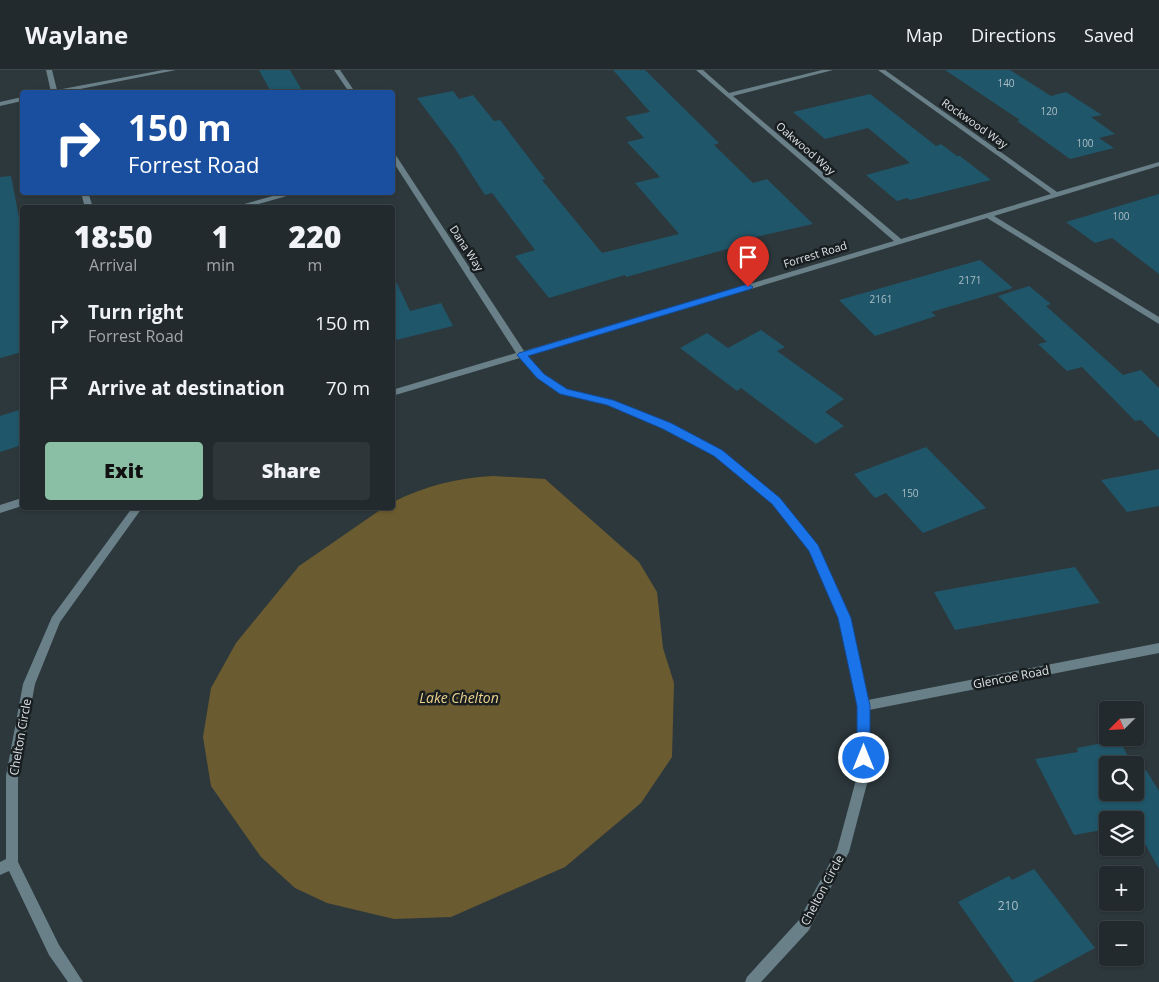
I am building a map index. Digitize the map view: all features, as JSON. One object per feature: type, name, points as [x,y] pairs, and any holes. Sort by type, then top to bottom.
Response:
[{"type":"street","points":[[49,70],[55,90]]},
{"type":"street","points":[[67,90],[173,70]]},
{"type":"street","points":[[337,70],[351,90]]},
{"type":"street","name":"Oakwood Way","points":[[699,70],[899,242]]},
{"type":"street","points":[[728,95],[830,70]]},
{"type":"street","name":"Rockwood Way","points":[[881,70],[1057,195]]},
{"type":"street","points":[[0,104],[20,99]]},
{"type":"street","name":"Dana Way","points":[[395,158],[522,355]]},
{"type":"street","name":"Forrest Road","points":[[395,392],[1159,164]]},
{"type":"street","points":[[395,170],[402,169]]},
{"type":"street","points":[[245,205],[286,195]]},
{"type":"street","points":[[988,216],[1159,320]]},
{"type":"street","name":"Chelton Circle","points":[[522,355],[540,376],[564,392],[610,403],[667,426],[718,453],[776,501],[814,549],[844,618],[864,706],[864,776],[843,852],[804,925],[752,982]]},
{"type":"street","points":[[0,509],[20,503]]},
{"type":"street","name":"Chelton Circle","points":[[76,982],[54,950],[12,862],[12,776],[29,684],[56,620],[136,510]]},
{"type":"street","name":"Glencoe Road","points":[[864,706],[1159,648]]},
{"type":"street","points":[[0,869],[12,862]]},
{"type":"water","name":"Lake Chelton","points":[[493,476],[545,479],[639,562],[657,592],[663,648],[674,683],[672,757],[641,803],[565,867],[451,917],[394,919],[327,903],[295,888],[261,857],[211,786],[203,737],[211,688],[236,643],[299,566],[380,510],[395,510],[395,501],[417,491],[466,479]]},
{"type":"building","points":[[259,70],[290,70],[302,90],[270,90]]},
{"type":"building","points":[[613,70],[645,70],[719,143],[714,145],[753,183],[767,179],[813,224],[734,242],[738,246],[626,277],[625,275],[549,298],[515,256],[535,250],[492,193],[485,195],[454,147],[417,98],[453,91],[459,99],[473,95],[494,121],[500,120],[545,179],[542,180],[602,253],[679,234],[635,183],[660,177],[627,142],[644,138],[625,117],[650,112]]},
{"type":"building","points":[[945,70],[1010,70],[1051,96],[1066,92],[1102,115],[1091,117],[1115,134],[1099,138],[1114,148],[1070,159],[1017,121],[1020,120]]},
{"type":"building","points":[[870,94],[936,146],[941,144],[991,180],[910,200],[907,198],[897,201],[866,175],[910,163],[868,128],[825,139],[793,112]]},
{"type":"building","points":[[11,176],[20,223],[20,353],[0,358],[0,177]]},
{"type":"building","points":[[1159,194],[1159,274],[1112,238],[1095,243],[1066,222]]},
{"type":"building","points":[[980,260],[1013,288],[931,312],[936,316],[875,336],[839,300]]},
{"type":"building","points":[[395,279],[410,311],[441,303],[453,326],[395,340]]},
{"type":"building","points":[[1029,286],[1051,304],[1046,306],[1123,375],[1141,370],[1159,388],[1159,438],[1141,420],[1135,421],[1082,367],[1067,371],[1038,344],[1047,342],[998,296]]},
{"type":"building","points":[[761,330],[785,347],[777,351],[844,399],[825,412],[844,426],[816,444],[741,388],[737,391],[680,348],[707,333],[728,348]]},
{"type":"building","points":[[20,410],[20,446],[0,452],[0,416]]},
{"type":"building","points":[[926,447],[986,508],[923,533],[886,493],[875,498],[854,474]]},
{"type":"building","points":[[1159,469],[1159,506],[1127,512],[1101,480]]},
{"type":"building","points":[[1075,567],[1100,603],[955,630],[934,592]]},
{"type":"building","points":[[1099,744],[1099,746],[1122,746],[1128,756],[1099,756],[1099,801],[1144,801],[1144,770],[1146,770],[1159,791],[1159,869],[1144,842],[1144,811],[1099,811],[1099,831],[1074,835],[1035,759],[1078,752],[1077,748]]},
{"type":"building","points":[[1034,869],[1095,948],[1032,982],[1014,982],[958,902],[1009,876],[1012,880]]},
{"type":"route","points":[[748,287],[522,355],[540,376],[564,392],[610,403],[667,426],[718,453],[776,501],[814,549],[844,618],[864,706],[864,758]]}]
